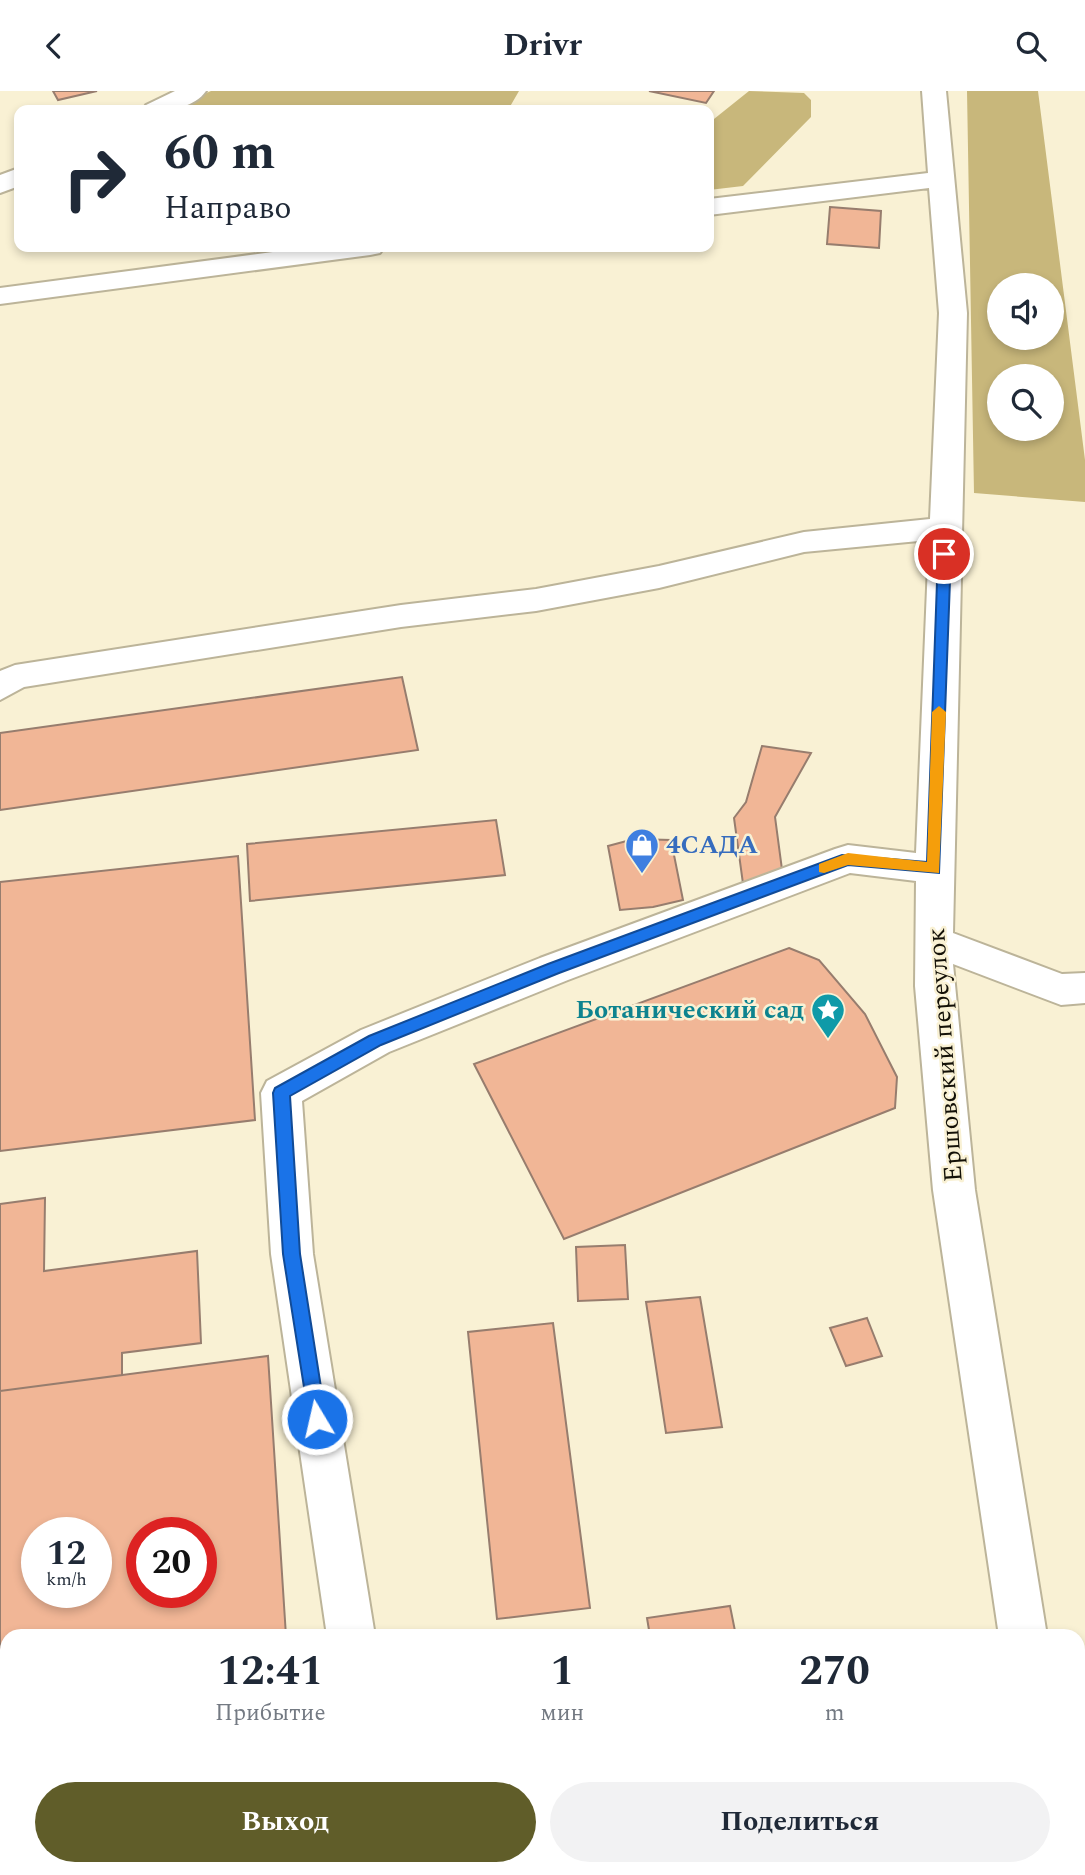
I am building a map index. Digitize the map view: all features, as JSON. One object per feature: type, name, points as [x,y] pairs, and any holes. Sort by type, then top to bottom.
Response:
[{"type":"street","name":"Ершовский переулок","points":[[934,91],[953,313],[934,869],[934,986],[954,1189],[1023,1629]]},
{"type":"street","points":[[714,206],[942,179]]},
{"type":"street","points":[[0,296],[332,252]]},
{"type":"street","points":[[0,688],[15,677],[401,616],[550,597],[659,577],[804,542],[945,528]]},
{"type":"street","points":[[350,1629],[292,1254],[281,1093],[375,1041],[554,969],[848,859],[934,869]]},
{"type":"street","points":[[934,941],[1061,990],[1085,988]]},
{"type":"shaded area","points":[[211,91],[519,91],[511,105],[180,105]]},
{"type":"shaded area","points":[[749,91],[804,93],[811,100],[811,117],[743,186],[714,189],[714,119]]},
{"type":"shaded area","points":[[967,91],[1038,91],[1061,273],[987,273],[987,350],[1064,350],[1064,295],[1085,460],[1085,502],[974,493]]},
{"type":"building","points":[[53,91],[97,91],[58,100]]},
{"type":"building","points":[[649,91],[714,91],[706,103]]},
{"type":"building","points":[[830,207],[881,211],[879,248],[827,244]]},
{"type":"building","points":[[402,677],[418,750],[0,810],[0,733]]},
{"type":"building","points":[[762,746],[811,753],[775,817],[783,877],[744,891],[734,818],[746,802]]},
{"type":"building","points":[[496,820],[505,875],[250,901],[247,844]]},
{"type":"building","points":[[634,839],[671,840],[683,900],[653,907],[620,910],[608,846]]},
{"type":"building","points":[[238,856],[255,1120],[0,1151],[0,882]]},
{"type":"building","points":[[789,948],[819,960],[865,1014],[897,1077],[895,1108],[564,1239],[474,1064]]},
{"type":"building","points":[[45,1198],[44,1271],[197,1251],[201,1343],[122,1353],[122,1375],[0,1391],[0,1204]]},
{"type":"building","points":[[625,1245],[628,1299],[578,1301],[576,1247]]},
{"type":"building","points":[[700,1297],[722,1427],[666,1433],[646,1302]]},
{"type":"building","points":[[867,1318],[882,1356],[846,1366],[830,1328]]},
{"type":"building","points":[[553,1323],[590,1608],[497,1619],[468,1332]]},
{"type":"building","points":[[268,1356],[286,1629],[0,1629],[0,1391]]},
{"type":"building","points":[[730,1606],[735,1629],[649,1629],[647,1618]]},
{"type":"slow traffic","points":[[824,868],[848,859],[934,869],[939,712]]},
{"type":"place","name":"4САДА","points":[[642,875]]},
{"type":"place","name":"Ботанический сад","points":[[828,1040]]},
{"type":"route","points":[[317,1419],[292,1254],[281,1093],[375,1041],[554,969],[848,859],[934,869],[944,554]]}]
